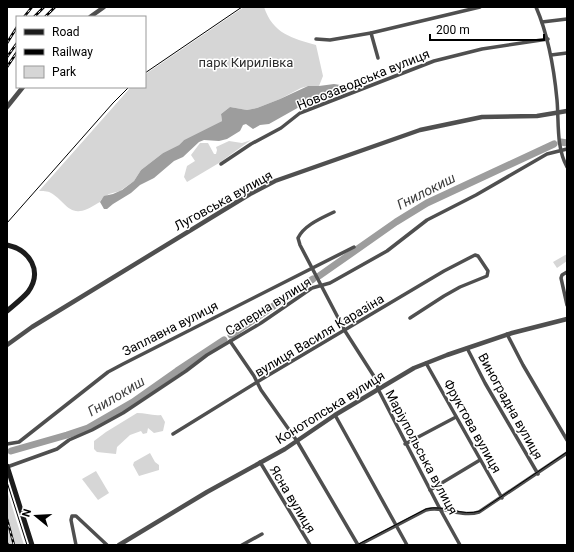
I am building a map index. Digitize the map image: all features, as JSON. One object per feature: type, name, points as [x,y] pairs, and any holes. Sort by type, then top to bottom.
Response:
[{"type":"main road","points":[[7,245],[21,250],[28,256],[33,265],[34,275],[32,284],[27,292],[7,311]]},
{"type":"main road","points":[[7,466],[32,545]]},
{"type":"street","points":[[91,16],[104,7]]},
{"type":"street","points":[[316,39],[330,40],[371,33],[480,7]]},
{"type":"street","points":[[536,7],[548,39],[551,54],[555,80],[560,150],[567,167]]},
{"type":"street","points":[[542,22],[567,20]]},
{"type":"street","points":[[371,33],[378,58]]},
{"type":"street","name":"Новозаводська вулиця","points":[[220,164],[251,144],[281,128],[300,113],[428,63],[482,49],[548,39]]},
{"type":"street","points":[[551,54],[567,52]]},
{"type":"street","points":[[7,107],[22,88]]},
{"type":"street","name":"Луговська вулиця","points":[[7,345],[32,327],[123,271],[250,194],[276,181],[420,130],[482,117],[537,116],[567,111]]},
{"type":"street","name":"Саперна вулиця","points":[[7,466],[57,449],[69,440],[92,430],[123,413],[206,355],[261,323],[312,288],[330,283],[387,252],[427,220],[476,195],[547,154],[567,149]]},
{"type":"street","name":"Маріупольська вулиця","points":[[334,212],[314,222],[303,231],[298,238],[345,331],[377,381],[378,389],[405,444],[460,545]]},
{"type":"street","name":"Заплавна вулиця","points":[[7,444],[19,442],[108,372],[354,247]]},
{"type":"street","name":"вулиця Василя Каразіна","points":[[173,434],[444,271],[476,255],[479,257],[488,271],[487,276],[460,287],[410,318]]},
{"type":"street","points":[[567,272],[563,274],[561,278],[567,304]]},
{"type":"street","name":"Конотопська вулиця","points":[[119,545],[260,462],[277,454],[335,415],[414,368],[508,334],[567,319]]},
{"type":"street","points":[[508,334],[523,365],[567,440]]},
{"type":"street","points":[[230,341],[297,441],[359,545],[426,510],[440,509],[465,514],[474,514],[501,498],[567,452]]},
{"type":"street","name":"Виноградна вулиця","points":[[467,348],[485,383],[537,473]]},
{"type":"street","name":"Фруктова вулиця","points":[[426,363],[501,498]]},
{"type":"street","points":[[335,415],[407,545]]},
{"type":"street","points":[[405,444],[456,417]]},
{"type":"street","points":[[430,490],[480,460]]},
{"type":"street","name":"Ясна вулиця","points":[[260,462],[310,545]]},
{"type":"street","points":[[76,545],[71,520],[72,516],[76,516],[107,545]]},
{"type":"street","points":[[242,545],[262,534]]},
{"type":"green space","name":"парк Кирилівка","points":[[244,7],[264,7],[273,23],[284,34],[316,45],[323,76],[319,86],[308,86],[301,88],[280,99],[257,108],[247,110],[230,107],[221,114],[222,121],[184,140],[179,145],[163,153],[141,170],[134,181],[120,191],[109,194],[90,208],[80,211],[72,210],[55,195],[47,191],[39,191],[130,88],[146,88],[147,73]]},
{"type":"green space","points":[[251,140],[219,163],[187,182],[184,177],[187,166],[195,161],[191,155],[200,143],[208,143],[214,154],[216,154],[216,147],[229,141],[242,143]]},
{"type":"green space","points":[[567,254],[567,261],[557,268],[553,262]]},
{"type":"green space","points":[[137,413],[161,415],[165,422],[163,431],[154,433],[148,428],[147,433],[143,434],[141,431],[130,435],[117,447],[116,454],[97,452],[94,449],[94,441]]},
{"type":"green space","points":[[150,453],[155,462],[159,465],[159,470],[139,476],[133,465],[134,462]]},
{"type":"green space","points":[[96,471],[109,493],[98,500],[82,479]]},
{"type":"green space","points":[[7,490],[24,545],[7,545]]},
{"type":"shaded area","points":[[334,84],[346,86],[338,92],[301,106],[269,124],[260,125],[253,129],[246,124],[243,125],[240,131],[227,139],[219,141],[204,140],[199,142],[183,157],[174,161],[154,178],[140,185],[107,209],[104,209],[100,202],[104,196],[122,190],[134,181],[141,170],[163,153],[179,145],[184,140],[222,121],[221,114],[230,107],[247,110],[257,108],[308,86]]},
{"type":"waterway","name":"Гнилокиш","points":[[561,142],[567,143]]},
{"type":"waterway","name":"Гнилокиш","points":[[319,276],[396,222],[427,203],[554,144]]},
{"type":"waterway","name":"Гнилокиш","points":[[231,335],[313,279]]},
{"type":"waterway","name":"Гнилокиш","points":[[11,451],[88,428],[133,402],[224,340]]},
{"type":"tram line","points":[[146,72],[242,7]]},
{"type":"tram line","points":[[7,223],[128,88]]},
{"type":"tram line","points":[[357,545],[426,509],[440,508],[466,513],[480,511],[567,452]]},
{"type":"tram line","points":[[7,482],[27,545]]},
{"type":"railway","points":[[25,16],[32,7]]},
{"type":"railway","points":[[35,16],[44,7]]},
{"type":"railway","points":[[46,16],[55,7]]},
{"type":"railway","points":[[7,43],[16,29]]},
{"type":"railway","points":[[7,57],[16,44]]},
{"type":"railway","points":[[7,67],[16,54]]},
{"type":"railway","points":[[7,519],[14,545]]}]
